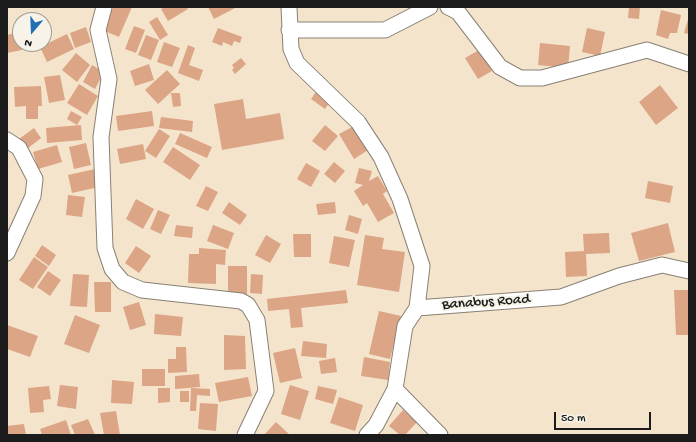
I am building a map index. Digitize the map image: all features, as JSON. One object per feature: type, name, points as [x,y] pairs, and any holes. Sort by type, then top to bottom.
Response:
[{"type":"street","points":[[104,7],[98,30],[109,79],[102,137],[106,248],[112,269],[123,282],[142,290],[241,302],[248,305],[258,320],[266,391],[245,435]]},
{"type":"street","points":[[289,7],[291,49],[297,63],[358,122],[381,157],[397,192],[422,266],[417,308],[405,326],[395,389],[376,425],[367,435]]},
{"type":"street","points":[[289,30],[385,30],[430,7]]},
{"type":"street","points":[[448,7],[458,12],[500,67],[520,78],[542,78],[647,50],[689,64]]},
{"type":"street","points":[[7,140],[19,148],[35,179],[33,196],[7,253]]},
{"type":"street","name":"Banabus Road","points":[[417,308],[561,297],[619,276],[662,265],[689,271]]},
{"type":"street","points":[[395,389],[440,435]]},
{"type":"building","points":[[115,7],[132,7],[119,37],[102,30],[109,10]]},
{"type":"building","points":[[165,7],[186,7],[188,9],[168,21],[161,9]]},
{"type":"building","points":[[208,7],[237,7],[214,19]]},
{"type":"building","points":[[629,7],[640,7],[639,19],[628,18]]},
{"type":"building","points":[[661,10],[681,15],[677,33],[670,33],[668,39],[656,35]]},
{"type":"building","points":[[689,16],[689,34],[684,33]]},
{"type":"building","points":[[157,17],[168,35],[160,40],[149,22]]},
{"type":"building","points":[[134,26],[145,30],[136,53],[125,49]]},
{"type":"building","points":[[86,27],[91,42],[75,48],[70,33]]},
{"type":"building","points":[[218,28],[242,37],[240,43],[234,41],[232,46],[223,42],[222,46],[212,42]]},
{"type":"building","points":[[587,28],[605,32],[600,56],[582,52]]},
{"type":"building","points":[[12,34],[12,52],[7,53],[7,35]]},
{"type":"building","points":[[67,34],[74,49],[47,62],[42,52],[52,52],[52,41]]},
{"type":"building","points":[[146,35],[159,40],[151,60],[138,55]]},
{"type":"building","points":[[164,42],[180,48],[172,67],[157,62]]},
{"type":"building","points":[[540,43],[570,46],[568,68],[538,65]]},
{"type":"building","points":[[188,45],[195,48],[189,65],[203,70],[199,81],[178,73]]},
{"type":"building","points":[[479,50],[492,71],[478,79],[465,58]]},
{"type":"building","points":[[76,53],[90,65],[77,82],[62,70]]},
{"type":"building","points":[[241,58],[246,64],[235,74],[232,70],[234,68],[232,65]]},
{"type":"building","points":[[149,64],[154,80],[135,86],[130,71]]},
{"type":"building","points":[[92,65],[104,72],[95,89],[83,82]]},
{"type":"building","points":[[167,70],[180,84],[158,104],[145,90]]},
{"type":"building","points":[[60,75],[65,100],[49,103],[44,77]]},
{"type":"building","points":[[79,84],[98,96],[87,115],[67,103]]},
{"type":"building","points":[[660,85],[678,108],[656,125],[639,102]]},
{"type":"building","points":[[41,86],[42,106],[38,106],[38,119],[26,119],[26,106],[15,107],[14,87]]},
{"type":"building","points":[[318,89],[332,99],[325,109],[311,99]]},
{"type":"building","points":[[171,93],[180,93],[181,106],[173,107]]},
{"type":"building","points":[[243,99],[246,119],[280,113],[284,139],[222,150],[214,104]]},
{"type":"building","points":[[71,111],[82,117],[77,125],[67,119]]},
{"type":"building","points":[[152,111],[154,126],[118,131],[116,116]]},
{"type":"building","points":[[161,117],[193,121],[192,132],[159,128]]},
{"type":"building","points":[[81,125],[82,140],[47,143],[46,128]]},
{"type":"building","points":[[325,125],[338,136],[325,151],[312,141]]},
{"type":"building","points":[[354,126],[368,150],[354,159],[339,134]]},
{"type":"building","points":[[34,128],[41,138],[27,149],[19,139]]},
{"type":"building","points":[[159,129],[170,136],[156,158],[145,151]]},
{"type":"building","points":[[180,133],[212,147],[207,158],[175,144]]},
{"type":"building","points":[[86,143],[91,165],[74,169],[69,147]]},
{"type":"building","points":[[143,144],[146,159],[120,164],[117,149]]},
{"type":"building","points":[[57,145],[62,162],[38,169],[33,152]]},
{"type":"building","points":[[173,147],[200,165],[190,180],[163,162]]},
{"type":"building","points":[[334,162],[345,171],[335,183],[324,174]]},
{"type":"building","points":[[306,163],[320,171],[311,187],[297,179]]},
{"type":"building","points":[[359,168],[372,171],[369,181],[378,176],[387,191],[383,194],[394,213],[378,222],[367,203],[363,206],[354,191],[363,185],[355,183]]},
{"type":"building","points":[[95,169],[99,187],[72,193],[68,175]]},
{"type":"building","points":[[648,181],[673,186],[670,203],[645,198]]},
{"type":"building","points":[[206,186],[218,192],[208,211],[196,206]]},
{"type":"building","points":[[68,195],[85,197],[82,217],[66,215]]},
{"type":"building","points":[[136,199],[154,209],[143,229],[126,219]]},
{"type":"building","points":[[229,202],[247,215],[240,225],[222,213]]},
{"type":"building","points":[[335,202],[336,213],[318,215],[316,204]]},
{"type":"building","points":[[158,210],[170,215],[161,234],[150,229]]},
{"type":"building","points":[[349,215],[362,219],[358,234],[345,230]]},
{"type":"building","points":[[668,223],[675,252],[639,261],[631,233]]},
{"type":"building","points":[[176,225],[193,227],[192,238],[174,236]]},
{"type":"building","points":[[213,225],[234,233],[228,249],[207,241]]},
{"type":"building","points":[[609,233],[610,253],[586,254],[587,276],[566,277],[565,252],[584,251],[583,234]]},
{"type":"building","points":[[293,234],[311,234],[311,257],[294,257]]},
{"type":"building","points":[[266,235],[281,244],[270,263],[255,255]]},
{"type":"building","points":[[365,235],[384,238],[382,249],[405,252],[399,292],[357,285]]},
{"type":"building","points":[[334,236],[355,240],[349,267],[329,263]]},
{"type":"building","points":[[42,245],[56,255],[49,266],[35,256]]},
{"type":"building","points":[[136,246],[151,256],[139,273],[125,263]]},
{"type":"building","points":[[199,248],[226,250],[225,265],[216,264],[216,284],[188,283],[189,254],[199,254]]},
{"type":"building","points":[[34,257],[48,267],[33,289],[19,280]]},
{"type":"building","points":[[228,266],[247,266],[247,296],[228,296]]},
{"type":"building","points":[[48,271],[61,280],[50,296],[37,287]]},
{"type":"building","points":[[73,274],[89,275],[87,307],[70,306]]},
{"type":"building","points":[[251,274],[263,275],[262,294],[250,293]]},
{"type":"building","points":[[94,282],[111,282],[111,312],[95,312]]},
{"type":"building","points":[[346,290],[348,303],[301,308],[303,327],[291,328],[289,309],[268,311],[267,299]]},
{"type":"building","points":[[674,290],[689,290],[689,335],[676,335]]},
{"type":"building","points":[[139,302],[146,325],[130,330],[123,307]]},
{"type":"building","points":[[379,311],[401,316],[390,359],[369,354]]},
{"type":"building","points":[[155,314],[183,317],[181,336],[154,334]]},
{"type":"building","points":[[75,315],[100,325],[89,353],[64,344]]},
{"type":"building","points":[[7,325],[38,336],[30,357],[7,349]]},
{"type":"building","points":[[224,335],[245,336],[246,369],[224,370]]},
{"type":"building","points":[[303,341],[327,344],[326,358],[301,356]]},
{"type":"building","points":[[176,347],[186,347],[187,372],[168,373],[168,359],[176,359]]},
{"type":"building","points":[[295,348],[302,378],[280,383],[273,353]]},
{"type":"building","points":[[364,357],[390,362],[388,380],[361,376]]},
{"type":"building","points":[[335,358],[337,372],[321,374],[319,361]]},
{"type":"building","points":[[142,369],[165,369],[165,386],[142,386]]},
{"type":"building","points":[[199,374],[200,387],[175,389],[175,376]]},
{"type":"building","points":[[248,377],[252,396],[219,402],[215,383]]},
{"type":"building","points":[[112,380],[134,382],[132,404],[111,403]]},
{"type":"building","points":[[60,385],[78,387],[76,409],[57,406]]},
{"type":"building","points":[[290,385],[309,391],[300,420],[281,414]]},
{"type":"building","points":[[49,386],[51,399],[43,400],[44,412],[30,413],[28,388]]},
{"type":"building","points":[[318,386],[337,390],[333,404],[315,399]]},
{"type":"building","points":[[158,388],[170,388],[170,402],[158,403]]},
{"type":"building","points":[[191,388],[210,389],[210,396],[197,395],[196,411],[190,411]]},
{"type":"building","points":[[180,391],[189,391],[189,402],[180,402]]},
{"type":"building","points":[[339,397],[363,405],[355,431],[330,423]]},
{"type":"building","points":[[200,403],[218,404],[216,431],[198,429]]},
{"type":"building","points":[[403,410],[417,422],[405,435],[400,435],[389,426]]},
{"type":"building","points":[[116,411],[120,435],[104,435],[100,413]]},
{"type":"building","points":[[88,419],[95,435],[75,435],[71,425]]},
{"type":"building","points":[[66,420],[71,435],[42,435],[40,429]]},
{"type":"building","points":[[276,422],[290,435],[264,435]]},
{"type":"building","points":[[24,424],[26,435],[7,435],[7,426]]}]
